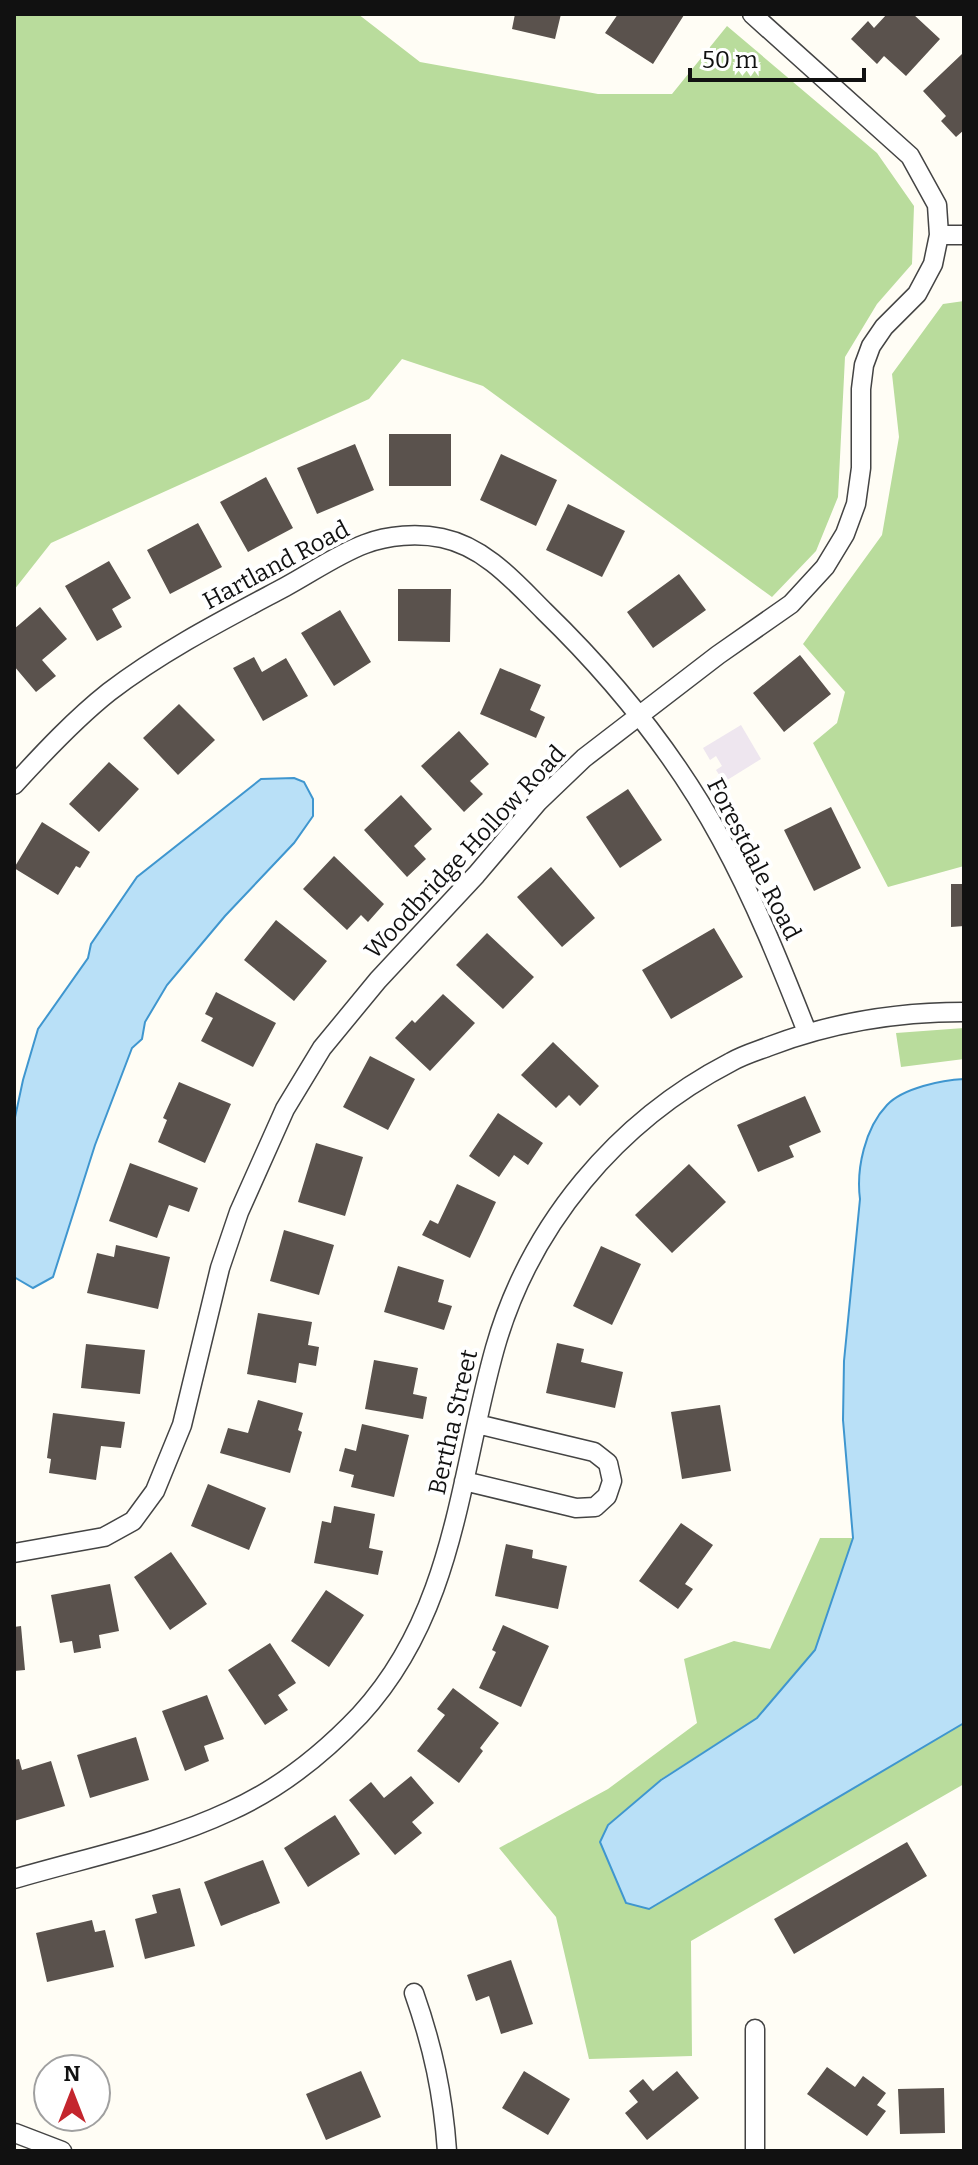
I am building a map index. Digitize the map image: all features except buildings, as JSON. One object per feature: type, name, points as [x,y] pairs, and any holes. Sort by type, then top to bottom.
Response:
[{"type":"street","name":"Woodbridge Hollow Road","points":[[14,1553],[104,1537],[133,1521],[155,1491],[182,1425],[220,1268],[239,1212],[285,1109],[322,1048],[378,980],[476,875],[538,802],[584,758],[718,655],[791,604],[825,567],[845,534],[856,504],[861,468],[864,365],[871,346],[884,327],[917,294],[933,264],[939,235],[937,205],[910,156],[752,14]]},
{"type":"street","points":[[939,235],[964,235]]},
{"type":"street","name":"Hartland Road","points":[[14,785],[49,747],[109,693],[178,644],[366,543],[404,535],[443,539],[478,552],[506,574],[586,652],[640,717]]},
{"type":"street","name":"Forestdale Road","points":[[640,717],[685,778],[721,839],[773,945],[807,1032]]},
{"type":"street","name":"Bertha Street","points":[[14,1879],[181,1830],[231,1811],[280,1783],[326,1749],[362,1713],[393,1673],[424,1616],[442,1573],[495,1349],[511,1298],[536,1247],[572,1193],[615,1146],[676,1095],[733,1060],[807,1032],[874,1017],[964,1012]]},
{"type":"street","points":[[464,1481],[576,1508],[595,1507],[607,1496],[612,1481],[608,1463],[594,1452],[477,1424]]},
{"type":"street","points":[[414,1993],[431,2040],[444,2098],[447,2151]]},
{"type":"street","points":[[755,2029],[755,2151]]},
{"type":"street","points":[[15,2133],[62,2151]]},
{"type":"shaded area","points":[[741,725],[761,759],[724,782],[716,770],[722,766],[716,756],[710,760],[703,748]]},
{"type":"green space","points":[[14,14],[358,14],[420,62],[598,94],[672,94],[727,26],[877,153],[914,206],[912,264],[877,304],[845,357],[838,497],[816,551],[772,597],[483,386],[402,359],[369,399],[51,543],[14,590]]},
{"type":"green space","points":[[964,301],[964,866],[888,887],[813,743],[837,723],[845,692],[803,644],[882,535],[899,437],[892,374],[943,304]]},
{"type":"green space","points":[[964,1028],[964,1059],[901,1067],[896,1033]]},
{"type":"green space","points":[[820,1538],[853,1538],[815,1650],[757,1718],[661,1779],[649,1909],[964,1723],[964,1784],[691,1941],[692,2056],[589,2059],[556,1917],[499,1848],[608,1789],[697,1723],[684,1659],[734,1641],[770,1649]]},
{"type":"water","points":[[294,778],[304,782],[313,799],[313,816],[294,843],[225,916],[167,985],[145,1022],[142,1039],[132,1048],[95,1145],[53,1277],[33,1288],[14,1277],[14,1122],[38,1029],[88,958],[91,944],[137,877],[261,779]]},
{"type":"water","points":[[964,1079],[964,1723],[649,1909],[626,1903],[600,1842],[608,1825],[661,1780],[757,1718],[815,1650],[853,1538],[843,1420],[844,1361],[860,1199],[859,1175],[864,1149],[879,1114],[894,1099],[923,1086]]}]
